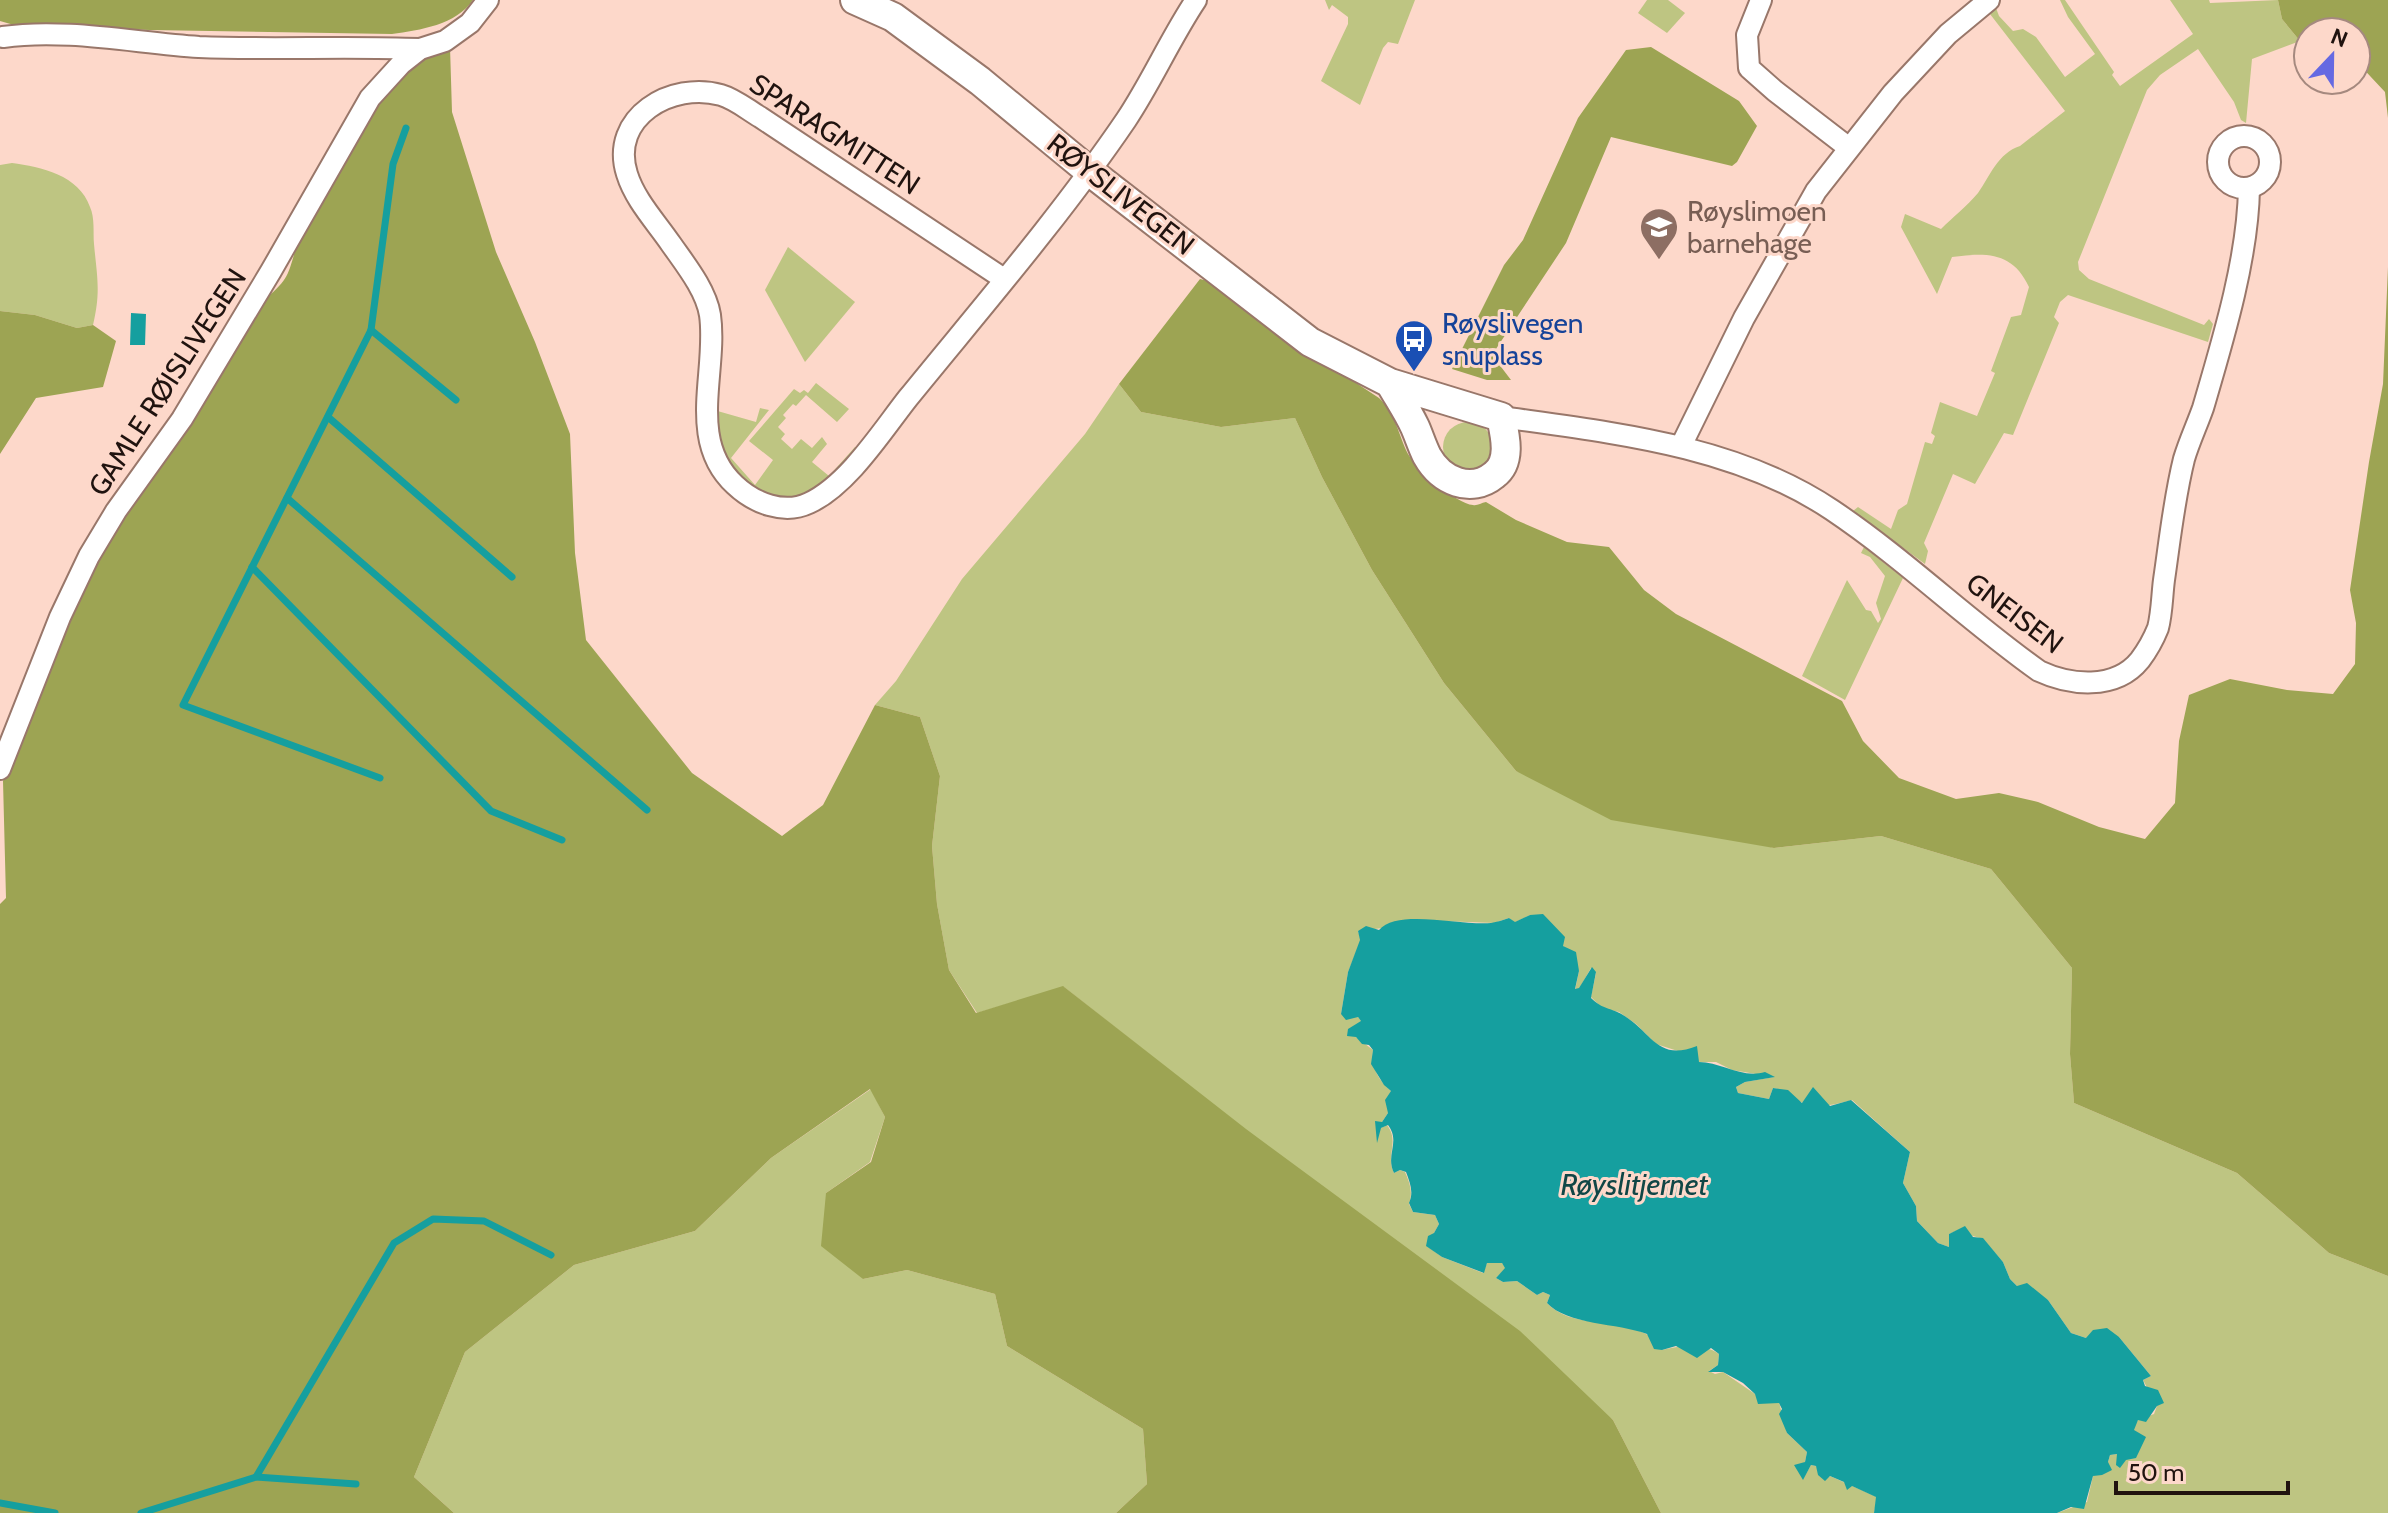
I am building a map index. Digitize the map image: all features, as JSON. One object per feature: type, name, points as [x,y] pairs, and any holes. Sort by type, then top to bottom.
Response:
[{"type":"street","name":"GAMLE RØISLIVEGEN","points":[[3,37],[30,33],[201,47],[420,49],[445,41],[470,23],[488,0]]},
{"type":"street","name":"RØYSLIVEGEN","points":[[855,0],[897,9],[1089,171],[1310,342],[1390,383],[1501,417]]},
{"type":"street","name":"SPARAGMITTEN","points":[[1004,279],[760,117],[723,96],[679,92],[656,101],[641,114],[631,129],[624,154],[627,174],[644,206],[695,282],[710,315],[707,420],[710,443],[721,469],[743,492],[777,508],[791,509],[823,496],[857,462],[1004,279],[1089,171],[1142,96],[1175,30],[1196,0]]},
{"type":"street","points":[[1761,0],[1747,35],[1749,68],[1849,148]]},
{"type":"street","points":[[1681,446],[1760,288],[1816,191],[1893,93],[1948,34],[1989,0]]},
{"type":"street","name":"GAMLE RØISLIVEGEN","points":[[0,769],[60,617],[96,545],[116,511],[182,419],[370,98],[401,64],[420,49]]},
{"type":"street","name":"GNEISEN","points":[[1501,417],[1681,446],[1717,456],[1775,479],[1830,508],[1898,557],[2039,671],[2059,680],[2081,684],[2120,674],[2139,662],[2157,629],[2173,512],[2185,457],[2227,317],[2249,222],[2249,188]]},
{"type":"street","points":[[1390,383],[1429,459],[1450,479],[1467,486],[1485,483],[1499,472],[1506,457],[1501,417]]},
{"type":"green space","points":[[0,0],[473,0],[447,21],[392,34],[14,25],[0,21]]},
{"type":"green space","points":[[1325,0],[1415,0],[1398,44],[1388,42],[1383,48],[1360,105],[1321,81],[1348,24],[1348,17],[1332,5],[1329,10]]},
{"type":"green space","points":[[1647,0],[1668,0],[1685,13],[1667,33],[1638,13]]},
{"type":"green space","points":[[2060,0],[2065,0],[2114,72],[2112,75],[2120,86],[2193,34],[2170,0],[2209,0],[2210,3],[2278,0],[2282,19],[2292,31],[2292,44],[2252,59],[2246,123],[2241,120],[2234,102],[2198,49],[2160,75],[2147,90],[2078,262],[2079,270],[2089,279],[2204,325],[2209,319],[2213,324],[2208,342],[2068,295],[2060,302],[2054,317],[2059,323],[2013,435],[2004,433],[1975,484],[1953,474],[1924,543],[1928,551],[1925,564],[1853,511],[1858,507],[1891,529],[1898,510],[1907,504],[1925,442],[1932,444],[1935,436],[1931,433],[1940,402],[1977,416],[1995,373],[1991,371],[2011,317],[2021,315],[2029,287],[2023,275],[2007,261],[1988,255],[1965,255],[1952,257],[1937,294],[1901,227],[1905,214],[1941,229],[1978,193],[2006,154],[2065,111],[1990,14],[1996,8],[2013,31],[2023,29],[2036,37],[2065,77],[2095,54],[2068,17]]},
{"type":"green space","points":[[2278,0],[2388,0],[2388,118],[2385,92],[2372,78],[2372,16],[2292,16],[2292,31],[2282,19]]},
{"type":"green space","points":[[450,47],[452,112],[496,252],[570,434],[575,553],[586,640],[692,773],[782,836],[823,805],[875,705],[920,717],[940,776],[932,846],[937,904],[949,970],[976,1013],[1063,986],[1246,1129],[1520,1331],[1613,1420],[1661,1513],[1116,1513],[1147,1484],[1143,1429],[1007,1346],[995,1294],[907,1270],[863,1279],[821,1246],[826,1193],[871,1162],[885,1117],[870,1089],[771,1158],[695,1231],[574,1265],[465,1352],[414,1477],[454,1513],[0,1513],[0,904],[6,898],[3,781],[102,541],[266,298],[286,277],[300,237],[382,94],[417,60]]},
{"type":"green space","points":[[1651,47],[1739,101],[1757,126],[1737,162],[1732,166],[1611,137],[1566,243],[1492,355],[1511,380],[1487,380],[1452,369],[1504,265],[1523,240],[1578,118],[1626,50]]},
{"type":"green space","points":[[12,163],[58,174],[85,196],[93,216],[97,275],[98,293],[93,325],[77,328],[35,315],[0,311],[0,165]]},
{"type":"green space","points":[[788,247],[855,302],[805,362],[765,290]]},
{"type":"green space","points":[[2388,267],[2388,1276],[2329,1253],[2237,1173],[2074,1103],[2070,1054],[2072,968],[1991,869],[1881,836],[1774,848],[1611,820],[1516,771],[1444,683],[1372,570],[1322,477],[1295,418],[1221,427],[1141,412],[1119,384],[1200,279],[1212,282],[1266,324],[1379,398],[1393,417],[1412,460],[1447,492],[1473,505],[1486,502],[1516,520],[1567,542],[1609,547],[1644,590],[1676,614],[1842,701],[1863,741],[1899,778],[1956,799],[1999,793],[2038,802],[2099,827],[2145,839],[2175,803],[2179,741],[2189,695],[2230,679],[2287,690],[2333,694],[2355,664],[2356,623],[2350,590],[2383,384]]},
{"type":"green space","points":[[0,311],[35,315],[77,328],[93,325],[116,341],[103,387],[36,398],[0,454]]},
{"type":"green space","points":[[816,383],[849,409],[837,422],[806,395],[783,415],[786,418],[778,427],[785,434],[781,439],[792,449],[801,439],[812,448],[822,437],[827,444],[812,462],[829,476],[855,447],[859,449],[825,485],[795,502],[751,490],[723,457],[714,410],[756,422],[760,408],[769,410],[731,458],[755,485],[773,460],[749,441],[794,389],[808,393]]},
{"type":"green space","points":[[1119,384],[1141,412],[1221,427],[1295,418],[1322,477],[1372,570],[1444,683],[1516,771],[1774,848],[1881,836],[1991,869],[2072,968],[2070,1054],[2074,1103],[2237,1173],[2329,1253],[2388,1276],[2388,1513],[2057,1513],[2087,1502],[2093,1476],[2108,1462],[2110,1455],[2117,1454],[2138,1420],[2154,1414],[2157,1406],[2143,1380],[2151,1376],[2119,1337],[2086,1338],[2071,1333],[2048,1300],[2017,1286],[2010,1279],[2003,1262],[1983,1239],[1956,1231],[1949,1234],[1949,1247],[1938,1243],[1917,1221],[1916,1206],[1903,1183],[1910,1152],[1852,1100],[1813,1106],[1773,1088],[1769,1099],[1738,1093],[1736,1087],[1745,1082],[1774,1077],[1732,1070],[1716,1062],[1699,1062],[1656,1044],[1636,1024],[1619,1012],[1602,1008],[1591,997],[1596,973],[1591,968],[1579,989],[1575,990],[1579,971],[1563,946],[1530,915],[1514,923],[1509,918],[1494,923],[1441,921],[1358,931],[1361,940],[1348,972],[1341,1014],[1358,1017],[1362,1022],[1356,1037],[1373,1050],[1376,1073],[1391,1091],[1388,1113],[1381,1128],[1387,1125],[1391,1131],[1392,1166],[1394,1173],[1400,1170],[1405,1172],[1413,1212],[1435,1215],[1439,1224],[1427,1246],[1442,1257],[1483,1273],[1487,1263],[1502,1263],[1506,1268],[1496,1278],[1503,1282],[1517,1281],[1537,1295],[1543,1292],[1550,1295],[1547,1303],[1568,1316],[1632,1328],[1649,1336],[1662,1350],[1692,1346],[1713,1350],[1719,1354],[1718,1365],[1709,1371],[1715,1374],[1723,1372],[1755,1394],[1779,1402],[1787,1433],[1807,1452],[1799,1471],[1803,1479],[1811,1465],[1816,1466],[1825,1480],[1830,1476],[1877,1497],[1874,1513],[1661,1513],[1613,1420],[1064,987],[977,1013],[949,970],[937,904],[932,846],[940,776],[920,717],[875,705],[896,681],[962,579],[1085,434]]},
{"type":"green space","points":[[1468,422],[1486,429],[1493,447],[1486,465],[1468,472],[1450,465],[1443,447],[1450,429]]},
{"type":"green space","points":[[1864,547],[1903,578],[1845,700],[1802,676],[1847,580],[1866,610],[1871,611],[1878,623],[1881,619],[1876,603],[1885,576],[1870,557],[1861,553]]},
{"type":"green space","points":[[871,1089],[885,1117],[870,1162],[826,1193],[863,1279],[907,1270],[995,1294],[1007,1346],[1143,1429],[1147,1484],[1116,1513],[454,1513],[414,1477],[465,1352],[574,1265],[695,1231],[771,1158]]},
{"type":"water","points":[[131,313],[146,314],[145,345],[130,345]]},
{"type":"water","name":"Røyslitjernet","points":[[1543,914],[1565,937],[1563,946],[1576,952],[1579,971],[1575,989],[1579,988],[1592,967],[1596,972],[1591,998],[1599,1005],[1623,1015],[1664,1048],[1684,1050],[1697,1046],[1699,1062],[1740,1072],[1765,1072],[1775,1077],[1745,1082],[1736,1087],[1738,1093],[1769,1099],[1773,1088],[1788,1090],[1802,1103],[1813,1087],[1830,1106],[1851,1100],[1910,1152],[1903,1183],[1916,1206],[1917,1221],[1938,1243],[1949,1247],[1949,1234],[1965,1226],[1973,1237],[1983,1238],[2003,1262],[2010,1279],[2017,1286],[2027,1283],[2048,1300],[2071,1333],[2086,1338],[2093,1330],[2107,1328],[2119,1337],[2151,1376],[2143,1380],[2145,1386],[2158,1390],[2164,1403],[2157,1406],[2146,1422],[2138,1420],[2134,1430],[2146,1437],[2136,1458],[2126,1460],[2120,1468],[2116,1465],[2117,1454],[2110,1455],[2108,1462],[2112,1470],[2093,1476],[2084,1509],[2071,1507],[2057,1513],[1874,1513],[1876,1497],[1852,1486],[1847,1490],[1844,1482],[1830,1476],[1825,1481],[1818,1475],[1816,1466],[1811,1465],[1803,1480],[1794,1465],[1805,1462],[1807,1452],[1787,1433],[1779,1414],[1782,1409],[1779,1403],[1758,1404],[1755,1394],[1743,1383],[1723,1372],[1708,1372],[1718,1365],[1719,1354],[1711,1348],[1697,1358],[1676,1346],[1654,1349],[1647,1334],[1567,1316],[1547,1303],[1550,1295],[1543,1292],[1537,1295],[1517,1281],[1503,1282],[1496,1278],[1505,1268],[1502,1263],[1487,1263],[1484,1273],[1442,1257],[1426,1246],[1428,1236],[1439,1224],[1435,1215],[1413,1212],[1406,1172],[1400,1170],[1394,1173],[1391,1160],[1393,1137],[1388,1125],[1381,1128],[1377,1143],[1375,1121],[1382,1122],[1388,1113],[1385,1100],[1391,1091],[1371,1064],[1373,1050],[1369,1045],[1362,1044],[1356,1037],[1347,1036],[1348,1029],[1361,1021],[1358,1017],[1346,1020],[1341,1014],[1348,972],[1360,940],[1358,931],[1366,926],[1379,930],[1400,920],[1491,923],[1509,918],[1515,922],[1530,915]]},
{"type":"waterway","points":[[380,778],[183,705],[371,330],[393,164],[406,128]]},
{"type":"waterway","points":[[371,330],[456,400]]},
{"type":"waterway","points":[[328,417],[512,577]]},
{"type":"waterway","points":[[287,498],[647,810]]},
{"type":"waterway","points":[[252,567],[491,811],[562,840]]},
{"type":"waterway","points":[[141,1513],[256,1477],[394,1243],[433,1219],[484,1221],[551,1255]]},
{"type":"waterway","points":[[256,1477],[356,1484]]},
{"type":"waterway","points":[[0,1503],[55,1513]]},
{"type":"place","name":"Røyslimoen barnehage","points":[[1659,261]]},
{"type":"place","name":"Røyslivegen snuplass","points":[[1414,373]]}]
